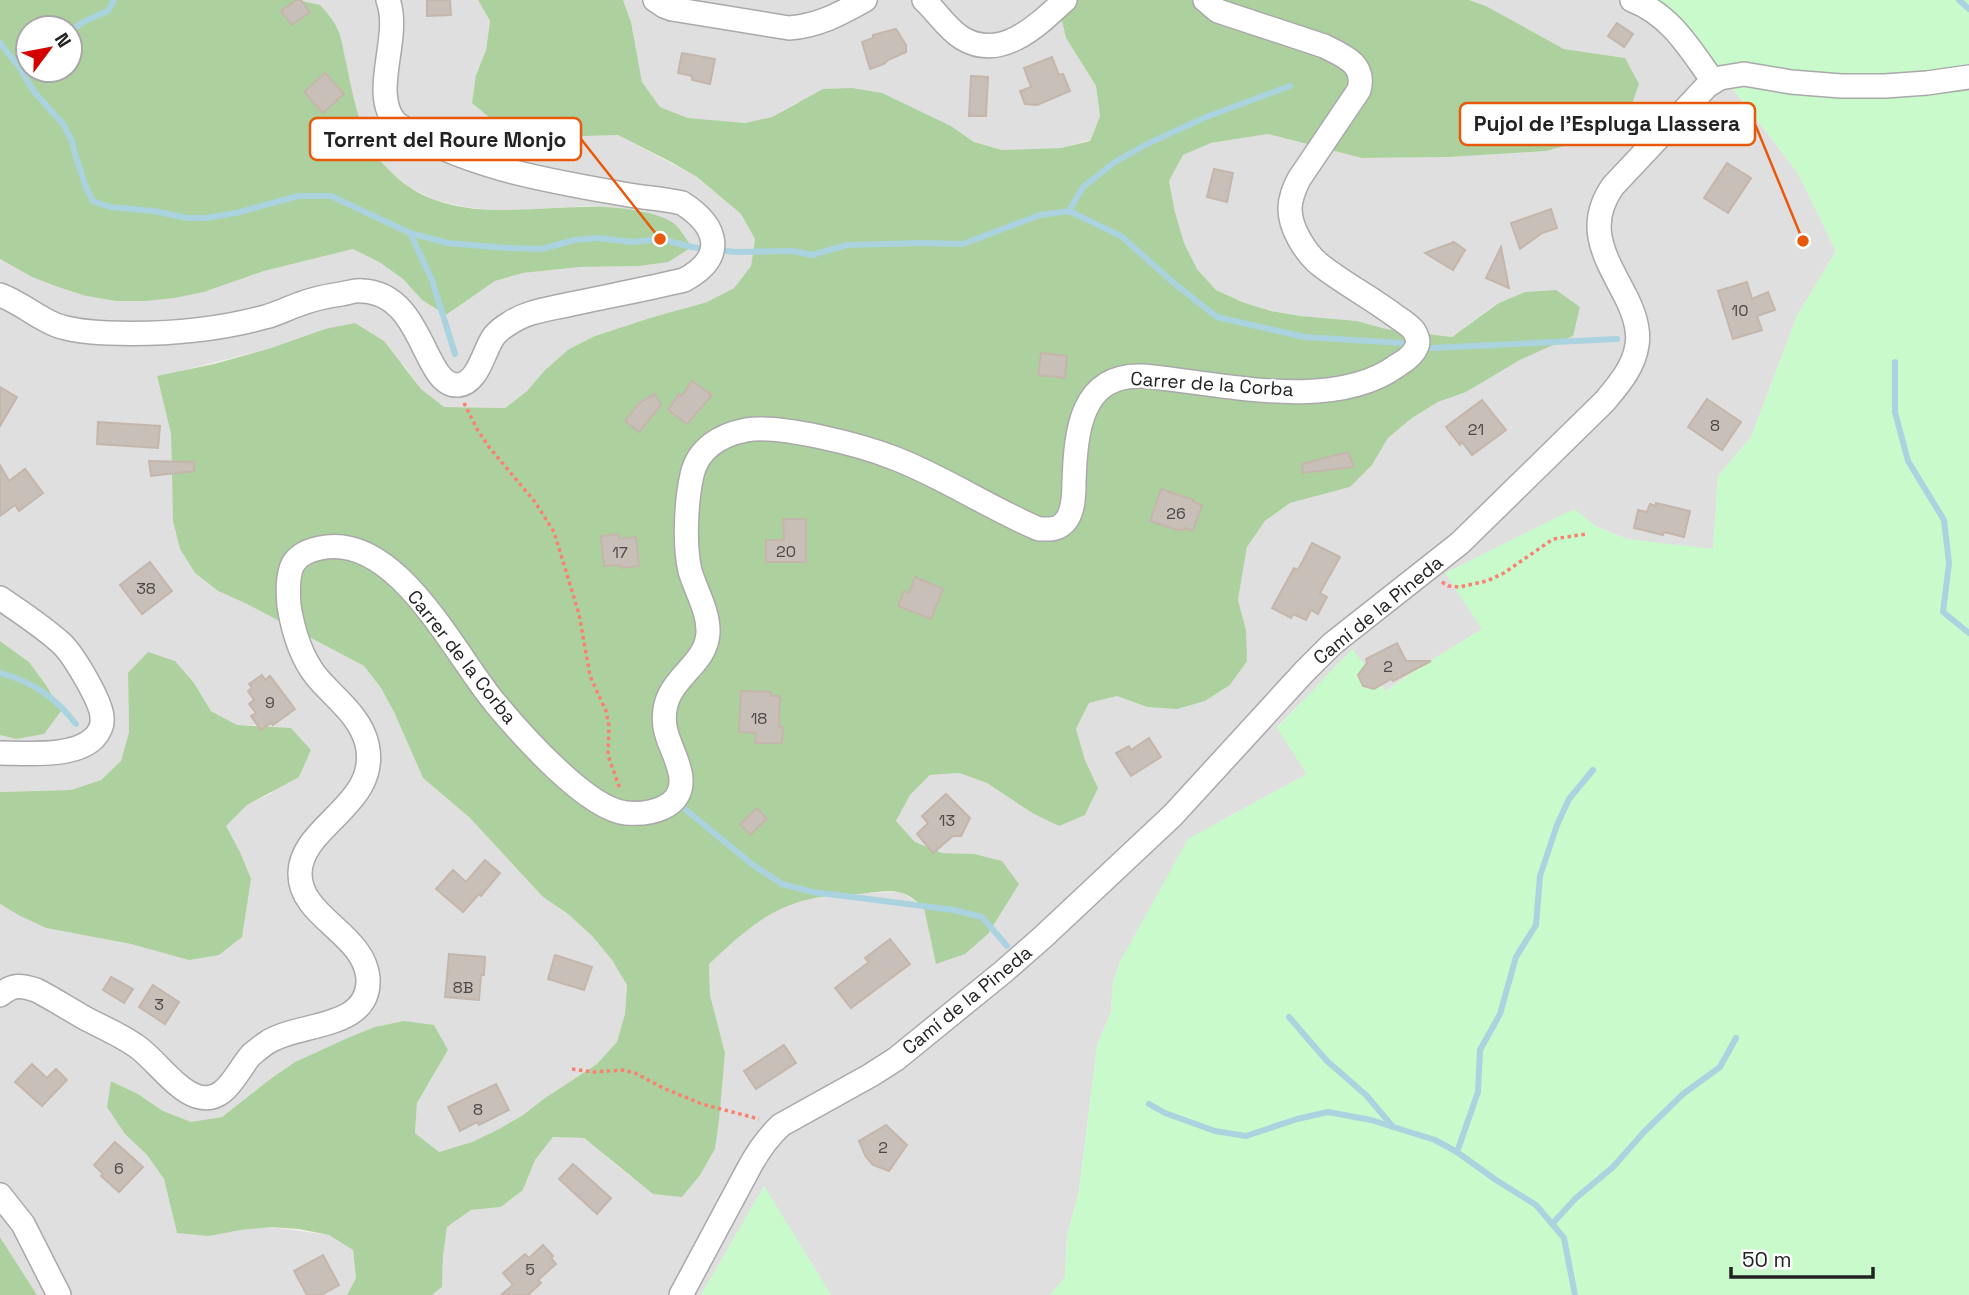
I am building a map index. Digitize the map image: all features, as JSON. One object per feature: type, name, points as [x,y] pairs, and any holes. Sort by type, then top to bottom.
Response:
[{"type":"street","points":[[0,295],[57,325],[73,330],[148,335],[194,332],[238,324],[327,296],[360,290],[375,292],[388,297],[399,306],[434,366],[445,381],[456,385],[466,382],[477,371],[496,333],[526,314],[684,280],[705,265],[710,257],[713,239],[702,219],[682,203],[570,184],[473,160],[449,151],[396,123],[390,116],[385,88],[393,23],[388,0]]},
{"type":"street","points":[[655,0],[672,9],[789,28],[830,20],[865,0]]},
{"type":"street","points":[[923,0],[961,38],[976,45],[992,46],[1019,37],[1065,0]]},
{"type":"street","name":"Carrer de la Corba","points":[[0,995],[11,987],[22,985],[44,993],[137,1047],[190,1094],[205,1099],[218,1096],[228,1088],[251,1055],[263,1044],[285,1034],[345,1017],[362,1003],[367,990],[368,975],[361,956],[308,900],[300,874],[302,861],[310,847],[359,789],[366,774],[368,758],[367,744],[351,713],[312,671],[302,652],[290,614],[288,595],[292,565],[301,555],[342,546],[366,553],[382,563],[434,617],[501,711],[581,790],[622,813],[662,809],[673,803],[682,783],[665,725],[667,697],[705,646],[708,632],[688,560],[686,525],[690,486],[693,468],[701,454],[722,438],[749,429],[765,429],[820,437],[859,447],[893,458],[1039,529],[1050,529],[1059,527],[1066,521],[1070,511],[1074,500],[1081,419],[1096,392],[1108,383],[1132,375],[1253,390],[1310,392],[1377,378],[1412,354],[1418,338],[1414,330],[1308,253],[1290,216],[1289,206],[1299,179],[1359,90],[1362,81],[1359,72],[1353,63],[1341,54],[1324,46],[1218,11],[1205,0]]},
{"type":"street","points":[[1632,0],[1647,5],[1668,21],[1713,81],[1728,75],[1744,74],[1791,82],[1885,86],[1969,77]]},
{"type":"street","name":"Camí de la Pineda","points":[[681,1295],[760,1147],[781,1125],[896,1059],[1043,937],[1173,816],[1304,671],[1332,644],[1460,544],[1585,422],[1621,382],[1637,344],[1637,325],[1606,256],[1600,235],[1599,211],[1614,186],[1713,81]]},
{"type":"street","points":[[0,598],[63,645],[82,673],[103,717],[95,738],[70,750],[0,753]]},
{"type":"street","points":[[0,1195],[23,1224],[58,1295]]},
{"type":"path","points":[[466,407],[489,447],[535,502],[554,532],[579,614],[590,676],[606,711],[609,726],[608,755],[621,792],[633,813]]},
{"type":"path","points":[[1426,572],[1448,586],[1469,586],[1487,582],[1553,539],[1587,534]]},
{"type":"path","points":[[572,1069],[594,1072],[623,1070],[635,1073],[702,1104],[781,1125]]},
{"type":"shaded area","points":[[297,0],[478,0],[490,21],[486,50],[476,75],[495,122],[552,137],[618,135],[697,177],[741,214],[755,239],[751,266],[734,288],[707,302],[595,336],[569,349],[545,370],[527,391],[505,408],[444,407],[421,389],[403,364],[325,329],[271,348],[157,377],[171,434],[172,493],[180,549],[195,573],[218,591],[364,666],[381,688],[394,712],[423,778],[469,817],[543,897],[568,914],[593,937],[612,960],[627,985],[625,1014],[617,1043],[597,1064],[499,1129],[472,1142],[439,1152],[415,1133],[417,1103],[448,1050],[375,1027],[295,1062],[222,1117],[191,1123],[163,1111],[112,1081],[125,1134],[147,1155],[164,1179],[177,1233],[271,1227],[329,1235],[353,1250],[356,1278],[347,1295],[37,1295],[0,1237],[0,904],[46,928],[160,951],[240,852],[225,826],[247,805],[272,793],[264,725],[237,725],[211,711],[194,683],[128,673],[129,732],[121,761],[101,780],[71,790],[0,792],[0,735],[16,739],[61,711],[29,662],[0,641],[0,259],[32,277],[86,296],[116,301],[146,301],[204,292],[264,271],[353,249],[379,262],[403,279],[422,300],[446,315],[495,281],[523,273],[580,267],[640,266],[645,211],[589,206],[497,211],[435,200],[409,187],[387,169],[370,144],[358,117],[337,27]]},
{"type":"shaded area","points":[[623,0],[1057,0],[1066,38],[1096,86],[1100,116],[1090,140],[1061,148],[1002,150],[974,142],[951,126],[798,102],[772,117],[745,124],[688,118],[660,107],[642,82],[631,22]]},
{"type":"shaded area","points":[[1469,0],[1640,0],[1719,71],[1798,173],[1836,251],[1797,316],[1751,437],[1718,476],[1713,550],[1627,539],[1597,527],[1483,629],[1386,691],[1352,650],[1277,727],[1307,774],[1220,821],[1152,906],[1120,962],[1113,983],[1111,1012],[1097,1045],[1079,1191],[1067,1236],[1065,1277],[1050,1295],[831,1295],[764,1187],[701,1295],[432,1295],[442,1287],[447,1227],[471,1210],[501,1207],[523,1190],[535,1160],[553,1137],[584,1138],[631,1177],[715,1149],[725,1053],[710,995],[709,964],[755,923],[780,908],[807,898],[836,894],[901,892],[925,908],[974,854],[942,853],[915,842],[896,821],[910,795],[930,775],[959,773],[987,783],[1034,814],[1098,788],[1085,760],[1076,729],[1089,703],[1117,696],[1147,707],[1205,701],[1230,685],[1246,661],[1246,630],[1238,600],[1247,547],[1265,521],[1290,503],[1350,487],[1372,465],[1388,438],[1412,418],[1438,402],[1466,392],[1520,360],[1573,336],[1497,303],[1452,337],[1386,329],[1357,321],[1271,311],[1216,290],[1197,269],[1184,243],[1169,181],[1183,155],[1211,143],[1268,134],[1362,158],[1451,157],[1546,151],[1576,143],[1601,130],[1625,58],[1564,49],[1486,6]]},
{"type":"green space","points":[[0,0],[297,0],[320,5],[333,20],[340,34],[355,104],[371,145],[388,169],[413,190],[441,202],[470,208],[502,210],[597,207],[644,212],[672,222],[692,247],[668,262],[523,273],[495,281],[446,315],[422,300],[403,279],[379,262],[353,249],[264,271],[204,292],[146,301],[116,301],[86,296],[32,277],[0,259]]},
{"type":"green space","points":[[478,0],[623,0],[631,22],[642,82],[660,107],[688,118],[745,123],[772,117],[823,89],[852,88],[882,93],[951,126],[974,142],[1002,150],[1061,148],[1090,141],[1100,116],[1096,86],[1066,38],[1057,0],[1469,0],[1486,6],[1564,49],[1625,58],[1639,84],[1629,112],[1576,143],[1546,151],[1450,157],[1362,158],[1268,134],[1211,143],[1183,155],[1169,181],[1175,212],[1184,243],[1197,269],[1216,290],[1271,311],[1357,321],[1386,329],[1452,337],[1497,304],[1525,292],[1556,290],[1580,307],[1573,336],[1520,360],[1466,392],[1438,402],[1412,418],[1388,438],[1372,465],[1350,487],[1290,503],[1265,521],[1247,547],[1238,600],[1246,630],[1247,661],[1230,685],[1205,701],[1177,709],[1147,707],[1117,696],[1089,703],[1076,729],[1085,760],[1098,788],[1085,815],[1059,826],[1034,814],[987,783],[959,773],[930,775],[910,795],[896,821],[915,842],[942,853],[974,854],[1002,861],[1019,884],[988,934],[965,954],[936,964],[924,908],[905,894],[887,891],[834,895],[793,904],[760,921],[709,964],[710,995],[725,1053],[719,1120],[715,1149],[700,1175],[682,1197],[653,1194],[584,1138],[553,1137],[535,1160],[523,1190],[501,1207],[471,1210],[447,1227],[442,1287],[432,1295],[347,1295],[356,1278],[353,1250],[329,1235],[271,1227],[209,1236],[177,1233],[164,1179],[147,1155],[125,1134],[107,1107],[111,1081],[138,1094],[163,1111],[191,1122],[222,1117],[295,1062],[350,1037],[375,1027],[404,1021],[434,1025],[448,1050],[417,1103],[415,1133],[439,1152],[472,1142],[499,1129],[597,1064],[617,1042],[625,1014],[627,985],[612,960],[593,937],[568,914],[543,897],[469,817],[423,778],[394,712],[381,688],[364,666],[218,591],[195,573],[180,549],[173,521],[171,434],[157,376],[214,364],[325,329],[355,323],[384,341],[421,389],[444,407],[505,408],[527,391],[545,370],[569,349],[595,336],[707,302],[734,288],[751,266],[755,239],[741,214],[697,177],[618,135],[552,137],[495,122],[472,103],[476,75],[486,50],[490,21]]},
{"type":"green space","points":[[1640,0],[1969,0],[1969,1295],[1050,1295],[1065,1277],[1067,1236],[1079,1191],[1097,1045],[1111,1012],[1113,983],[1120,962],[1188,839],[1307,774],[1277,728],[1352,649],[1386,691],[1482,629],[1445,573],[1574,509],[1597,527],[1627,539],[1713,549],[1718,476],[1751,437],[1797,316],[1836,251],[1798,173],[1719,71]]},
{"type":"green space","points":[[0,641],[29,662],[61,711],[44,734],[16,739],[0,735]]},
{"type":"green space","points":[[148,652],[175,661],[194,683],[211,711],[237,725],[291,728],[311,750],[299,777],[247,805],[226,826],[251,879],[242,937],[219,955],[189,960],[131,944],[46,928],[0,904],[0,792],[71,790],[101,780],[121,761],[129,732],[128,673]]},
{"type":"green space","points":[[764,1186],[831,1295],[701,1295]]},
{"type":"green space","points":[[0,1237],[37,1295],[0,1295]]},
{"type":"building","points":[[296,0],[301,0],[310,12],[292,25],[281,11]]},
{"type":"building","points":[[427,0],[450,0],[451,15],[427,16]]},
{"type":"building","points":[[1617,23],[1633,34],[1624,47],[1608,36]]},
{"type":"building","points":[[896,29],[906,45],[906,52],[870,69],[862,42],[873,38],[873,35]]},
{"type":"building","points":[[682,53],[715,59],[710,84],[678,73]]},
{"type":"building","points":[[1052,57],[1059,75],[1063,74],[1070,91],[1037,105],[1025,104],[1020,91],[1031,87],[1024,68]]},
{"type":"building","points":[[325,73],[344,94],[323,113],[304,92]]},
{"type":"building","points":[[971,76],[988,77],[986,116],[969,116]]},
{"type":"building","points":[[1727,163],[1751,178],[1728,213],[1704,198]]},
{"type":"building","points":[[1214,169],[1233,173],[1227,202],[1207,197]]},
{"type":"building","points":[[1551,209],[1557,228],[1542,233],[1520,249],[1511,223]]},
{"type":"building","points":[[1454,242],[1465,250],[1453,270],[1425,253]]},
{"type":"building","points":[[1501,247],[1509,288],[1486,278]]},
{"type":"building","points":[[1747,282],[1752,299],[1768,292],[1775,310],[1757,316],[1762,330],[1733,339],[1718,291]]},
{"type":"building","points":[[1041,353],[1067,356],[1065,378],[1038,375]]},
{"type":"building","points":[[692,381],[712,395],[687,424],[668,410]]},
{"type":"building","points":[[0,387],[17,397],[0,426]]},
{"type":"building","points":[[655,394],[661,405],[639,432],[625,421],[639,403]]},
{"type":"building","points":[[1707,399],[1741,422],[1722,450],[1688,427]]},
{"type":"building","points":[[1482,400],[1506,430],[1472,455],[1446,427]]},
{"type":"building","points":[[98,422],[160,426],[158,448],[97,444]]},
{"type":"building","points":[[1348,452],[1354,467],[1303,473],[1302,464]]},
{"type":"building","points":[[149,461],[194,462],[194,471],[151,476]]},
{"type":"building","points":[[0,465],[9,481],[25,469],[43,493],[19,511],[15,505],[0,516]]},
{"type":"building","points":[[1161,489],[1202,505],[1193,531],[1185,528],[1177,530],[1150,521]]},
{"type":"building","points":[[1656,503],[1690,511],[1684,537],[1634,528],[1638,510],[1647,512],[1650,504],[1656,506]]},
{"type":"building","points":[[783,519],[806,519],[806,562],[766,562],[766,540],[784,540]]},
{"type":"building","points":[[619,534],[619,539],[636,537],[639,566],[604,566],[601,536]]},
{"type":"building","points":[[1312,543],[1340,557],[1320,593],[1327,597],[1318,614],[1311,610],[1306,620],[1293,614],[1291,618],[1272,608],[1294,568],[1298,570]]},
{"type":"building","points":[[150,562],[172,591],[142,614],[120,585]]},
{"type":"building","points":[[915,577],[943,589],[931,619],[898,606],[904,591],[909,593]]},
{"type":"building","points":[[1397,643],[1406,661],[1431,661],[1374,689],[1363,686],[1358,675],[1367,663],[1366,659]]},
{"type":"building","points":[[262,675],[265,680],[270,676],[295,709],[261,730],[251,716],[256,713],[249,704],[254,700],[248,691],[252,688],[249,684]]},
{"type":"building","points":[[741,691],[771,692],[771,696],[780,696],[779,727],[783,727],[782,743],[755,743],[756,733],[739,732]]},
{"type":"building","points":[[1149,738],[1161,757],[1131,776],[1116,753],[1129,746],[1131,750]]},
{"type":"building","points":[[946,794],[970,818],[961,836],[953,836],[933,853],[917,834],[928,823],[922,816]]},
{"type":"building","points":[[757,808],[767,819],[750,835],[740,824]]},
{"type":"building","points":[[485,860],[500,873],[463,912],[436,889],[453,870],[466,882]]},
{"type":"building","points":[[890,939],[910,964],[851,1008],[835,988],[869,962],[865,958]]},
{"type":"building","points":[[449,954],[485,957],[479,1000],[445,997]]},
{"type":"building","points":[[555,955],[592,967],[584,990],[548,979]]},
{"type":"building","points":[[111,977],[133,989],[124,1003],[103,990]]},
{"type":"building","points":[[153,985],[179,1002],[165,1024],[139,1007]]},
{"type":"building","points":[[784,1045],[796,1063],[756,1089],[744,1071]]},
{"type":"building","points":[[32,1064],[47,1078],[56,1069],[67,1080],[42,1106],[15,1082]]},
{"type":"building","points":[[496,1084],[509,1110],[460,1131],[448,1107]]},
{"type":"building","points":[[886,1125],[907,1145],[889,1171],[873,1165],[859,1141]]},
{"type":"building","points":[[115,1142],[143,1167],[119,1192],[101,1176],[103,1174],[94,1165]]},
{"type":"building","points":[[573,1164],[611,1198],[597,1214],[559,1179]]},
{"type":"building","points":[[543,1245],[556,1264],[538,1280],[541,1283],[528,1295],[501,1295],[513,1285],[503,1273],[525,1254],[529,1258]]},
{"type":"building","points":[[323,1255],[339,1285],[321,1295],[307,1295],[294,1271]]},
{"type":"waterway","points":[[84,22],[108,11],[114,0]]},
{"type":"waterway","points":[[1959,0],[1969,9]]},
{"type":"waterway","points":[[0,43],[35,93],[63,124],[72,141],[93,201],[110,207],[154,211],[187,218],[206,218],[236,213],[298,196],[331,196],[410,233],[448,243],[541,249],[575,240],[598,238],[633,242],[660,239],[707,249]]},
{"type":"waterway","points":[[1069,211],[1083,187],[1115,162],[1206,117],[1290,86]]},
{"type":"waterway","points":[[717,250],[793,251],[812,255],[847,245],[963,244],[1040,215],[1069,211],[1121,236],[1217,317],[1304,337],[1402,343]]},
{"type":"waterway","points":[[410,233],[432,280],[455,354]]},
{"type":"waterway","points":[[1431,348],[1617,339]]},
{"type":"waterway","points":[[1895,362],[1895,412],[1908,461],[1944,520],[1949,563],[1943,612],[1969,633]]},
{"type":"waterway","points":[[0,673],[23,681],[42,692],[60,706],[76,724]]},
{"type":"waterway","points":[[1457,1152],[1478,1092],[1480,1050],[1500,1014],[1516,957],[1536,925],[1540,876],[1557,825],[1569,799],[1593,770]]},
{"type":"waterway","points":[[686,810],[753,865],[782,884],[813,892],[954,910],[982,917],[1007,946]]},
{"type":"waterway","points":[[1289,1017],[1327,1061],[1366,1095],[1393,1127]]},
{"type":"waterway","points":[[1552,1224],[1576,1198],[1613,1167],[1683,1094],[1720,1067],[1736,1038]]},
{"type":"waterway","points":[[1149,1104],[1165,1113],[1215,1131],[1246,1136],[1328,1112],[1371,1120],[1435,1140],[1536,1205],[1564,1238],[1575,1295]]},
{"type":"place","name":"Torrent del Roure Monjo","points":[[660,239]]},
{"type":"place","name":"Pujol de l'Espluga Llassera","points":[[1803,241]]}]
